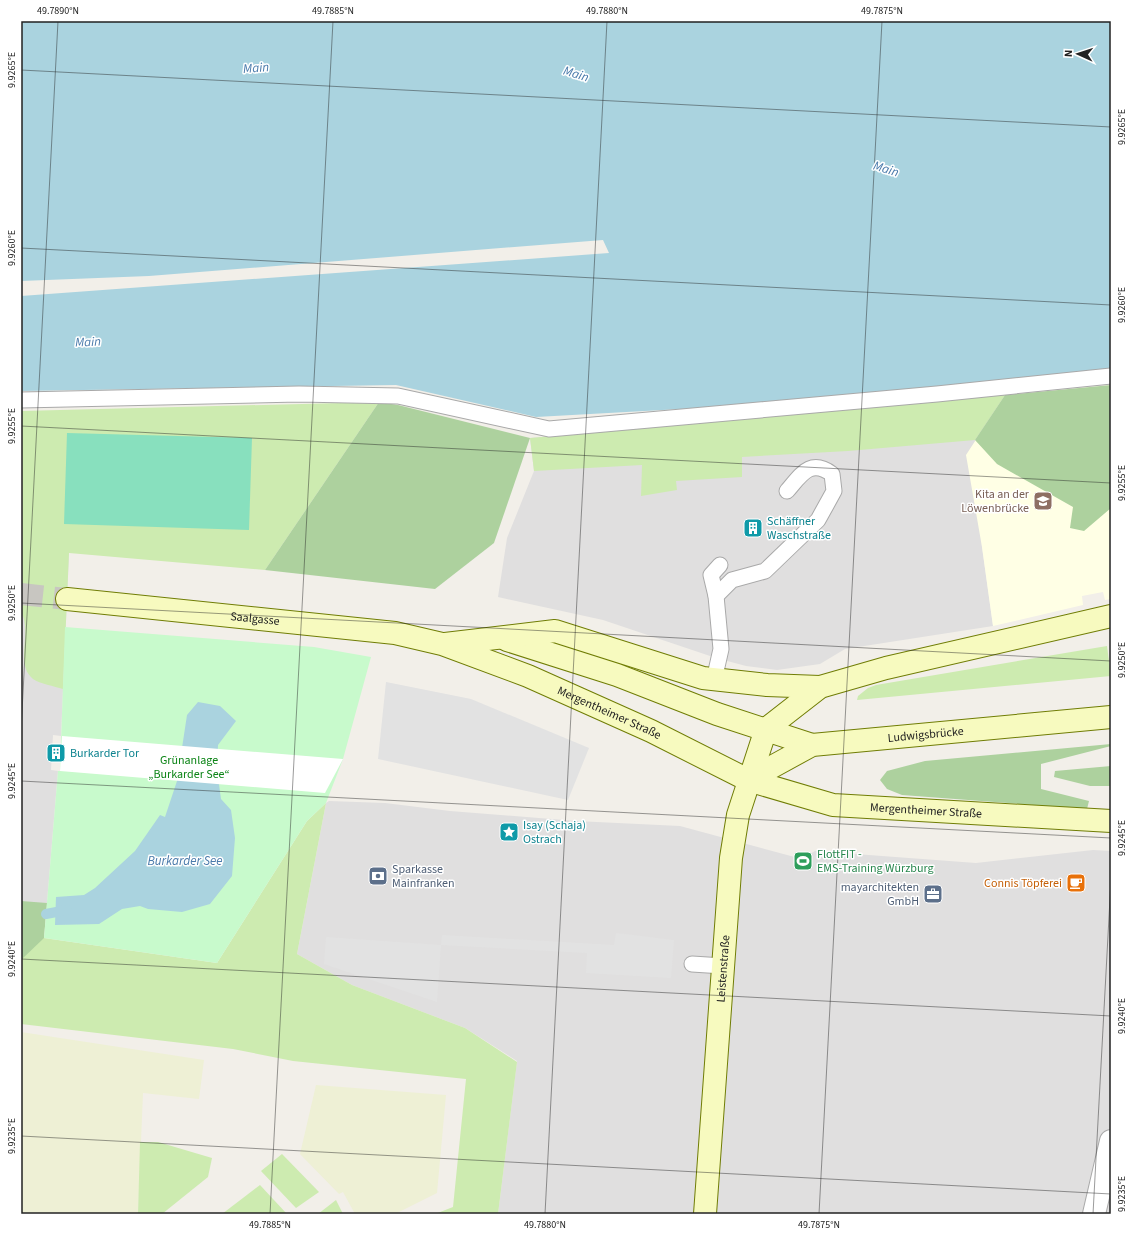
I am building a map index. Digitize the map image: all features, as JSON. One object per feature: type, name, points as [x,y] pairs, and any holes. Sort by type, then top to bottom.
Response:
[{"type":"main road","name":"Saalgasse","points":[[67,599],[395,633],[442,644]]},
{"type":"main road","points":[[489,646],[555,631],[714,680],[767,685],[820,687],[886,668],[1111,616]]},
{"type":"main road","name":"Mergentheimer Straße","points":[[442,644],[489,646],[617,675],[717,714],[812,745]]},
{"type":"main road","name":"Mergentheimer Straße","points":[[489,646],[528,676],[651,731],[748,780],[833,805],[1111,821]]},
{"type":"main road","points":[[766,729],[820,687]]},
{"type":"main road","name":"Ludwigsbrücke","points":[[748,780],[812,745],[1111,717]]},
{"type":"main road","name":"Leistenstraße","points":[[705,1214],[731,858],[738,816],[748,780],[766,729]]},
{"type":"street","points":[[1094,1214],[1111,1141]]},
{"type":"lane","points":[[21,400],[299,394],[398,396],[549,429],[937,394],[1111,376]]},
{"type":"lane","points":[[716,596],[732,580],[765,571],[818,520],[834,491],[832,474],[822,467],[812,468],[804,472],[787,491]]},
{"type":"lane","points":[[714,680],[721,649],[716,596],[711,575],[720,565]]},
{"type":"lane","points":[[692,964],[723,966]]},
{"type":"shaded area","name":"Kita an der Löwenbrücke","points":[[1111,385],[1111,599],[1105,600],[1103,592],[1082,596],[1083,605],[993,626],[982,547],[966,455],[1005,395]]},
{"type":"shaded area","points":[[1005,395],[975,440],[982,547],[993,626],[845,649],[820,664],[777,670],[746,666],[716,658],[603,620],[498,597],[507,538],[534,471],[530,438]]},
{"type":"shaded area","points":[[21,442],[69,553],[61,736],[53,735],[51,770],[58,771],[46,914],[21,937]]},
{"type":"shaded area","points":[[386,682],[471,699],[589,748],[568,800],[378,759]]},
{"type":"shaded area","points":[[329,801],[385,803],[450,811],[576,821],[680,826],[802,859],[815,851],[976,863],[1093,850],[1111,851],[1111,1214],[498,1214],[517,1061],[465,1028],[352,985],[297,954],[326,803]]},
{"type":"shaded area","points":[[616,933],[674,940],[671,978],[586,973],[587,953],[441,945],[442,935],[614,945]]},
{"type":"shaded area","points":[[326,937],[441,945],[437,1002],[324,964]]},
{"type":"shaded area","points":[[21,1032],[204,1060],[199,1099],[143,1093],[138,1214],[21,1214]]},
{"type":"shaded area","points":[[316,1085],[446,1095],[437,1193],[395,1214],[355,1214],[343,1192],[339,1194],[300,1154]]},
{"type":"green space","points":[[1111,385],[1111,508],[1084,531],[1070,528],[1073,507],[997,464],[975,440],[1005,395]]},
{"type":"green space","points":[[1005,395],[975,440],[848,451],[742,457],[742,477],[676,481],[677,490],[641,496],[642,465],[534,471],[530,438]]},
{"type":"green space","points":[[379,402],[265,570],[69,553],[63,689],[36,681],[28,673],[24,656],[24,620],[21,612],[21,411]]},
{"type":"green space","points":[[379,402],[398,405],[530,438],[494,543],[435,589],[265,570]]},
{"type":"green space","points":[[67,433],[252,438],[249,530],[64,524]]},
{"type":"green space","name":"Grünanlage „Burkarder See“","points":[[65,627],[314,647],[371,657],[343,759],[326,803],[307,821],[217,963],[44,938],[58,771],[60,771]]},
{"type":"green space","points":[[1107,646],[1111,676],[857,700],[858,696],[868,688],[876,685]]},
{"type":"green space","points":[[1111,744],[1111,746],[1041,764],[1041,789],[1089,801],[1087,809],[902,795],[887,789],[880,780],[887,771],[925,761]]},
{"type":"green space","points":[[1111,766],[1111,786],[1090,786],[1054,777],[1055,771]]},
{"type":"green space","points":[[326,803],[297,954],[352,985],[465,1028],[517,1062],[498,1214],[435,1214],[453,1207],[466,1079],[293,1061],[233,1049],[21,1024],[21,937],[44,938],[217,963],[307,821]]},
{"type":"green space","points":[[21,901],[47,903],[44,938],[21,960]]},
{"type":"green space","points":[[140,1142],[158,1142],[212,1158],[208,1177],[162,1214],[138,1214]]},
{"type":"green space","points":[[282,1154],[319,1192],[296,1208],[261,1171]]},
{"type":"green space","points":[[260,1185],[287,1214],[222,1214]]},
{"type":"green space","points":[[336,1200],[343,1214],[318,1214]]},
{"type":"water","name":"Main","points":[[21,21],[1111,21],[1111,372],[753,405],[536,417],[396,385],[21,391],[21,296],[609,253],[603,240],[149,276],[21,281]]},
{"type":"water","name":"Burkarder See","points":[[198,702],[220,706],[236,721],[218,745],[217,770],[221,799],[231,810],[235,838],[232,876],[210,904],[182,912],[148,909],[140,906],[122,909],[99,924],[55,925],[56,897],[84,895],[95,888],[135,851],[160,815],[165,817],[177,781],[187,715]]},
{"type":"pier","points":[[62,736],[343,759],[325,793],[60,771]]},
{"type":"waterway","points":[[46,914],[67,910]]},
{"type":"tunnel","points":[[21,594],[67,599]]},
{"type":"place","name":"Kita an der Löwenbrücke","points":[[1043,501]]},
{"type":"place","name":"Schäffner Waschstraße","points":[[753,528]]},
{"type":"place","name":"Burkarder Tor","points":[[56,753]]},
{"type":"place","name":"Isay (Schaja) Ostrach","points":[[509,832]]},
{"type":"place","name":"FlottFIT - EMS-Training Würzburg","points":[[803,861]]},
{"type":"place","name":"Sparkasse Mainfranken","points":[[378,876]]},
{"type":"place","name":"Connis Töpferei","points":[[1076,883]]},
{"type":"place","name":"mayarchitekten GmbH","points":[[933,894]]}]
